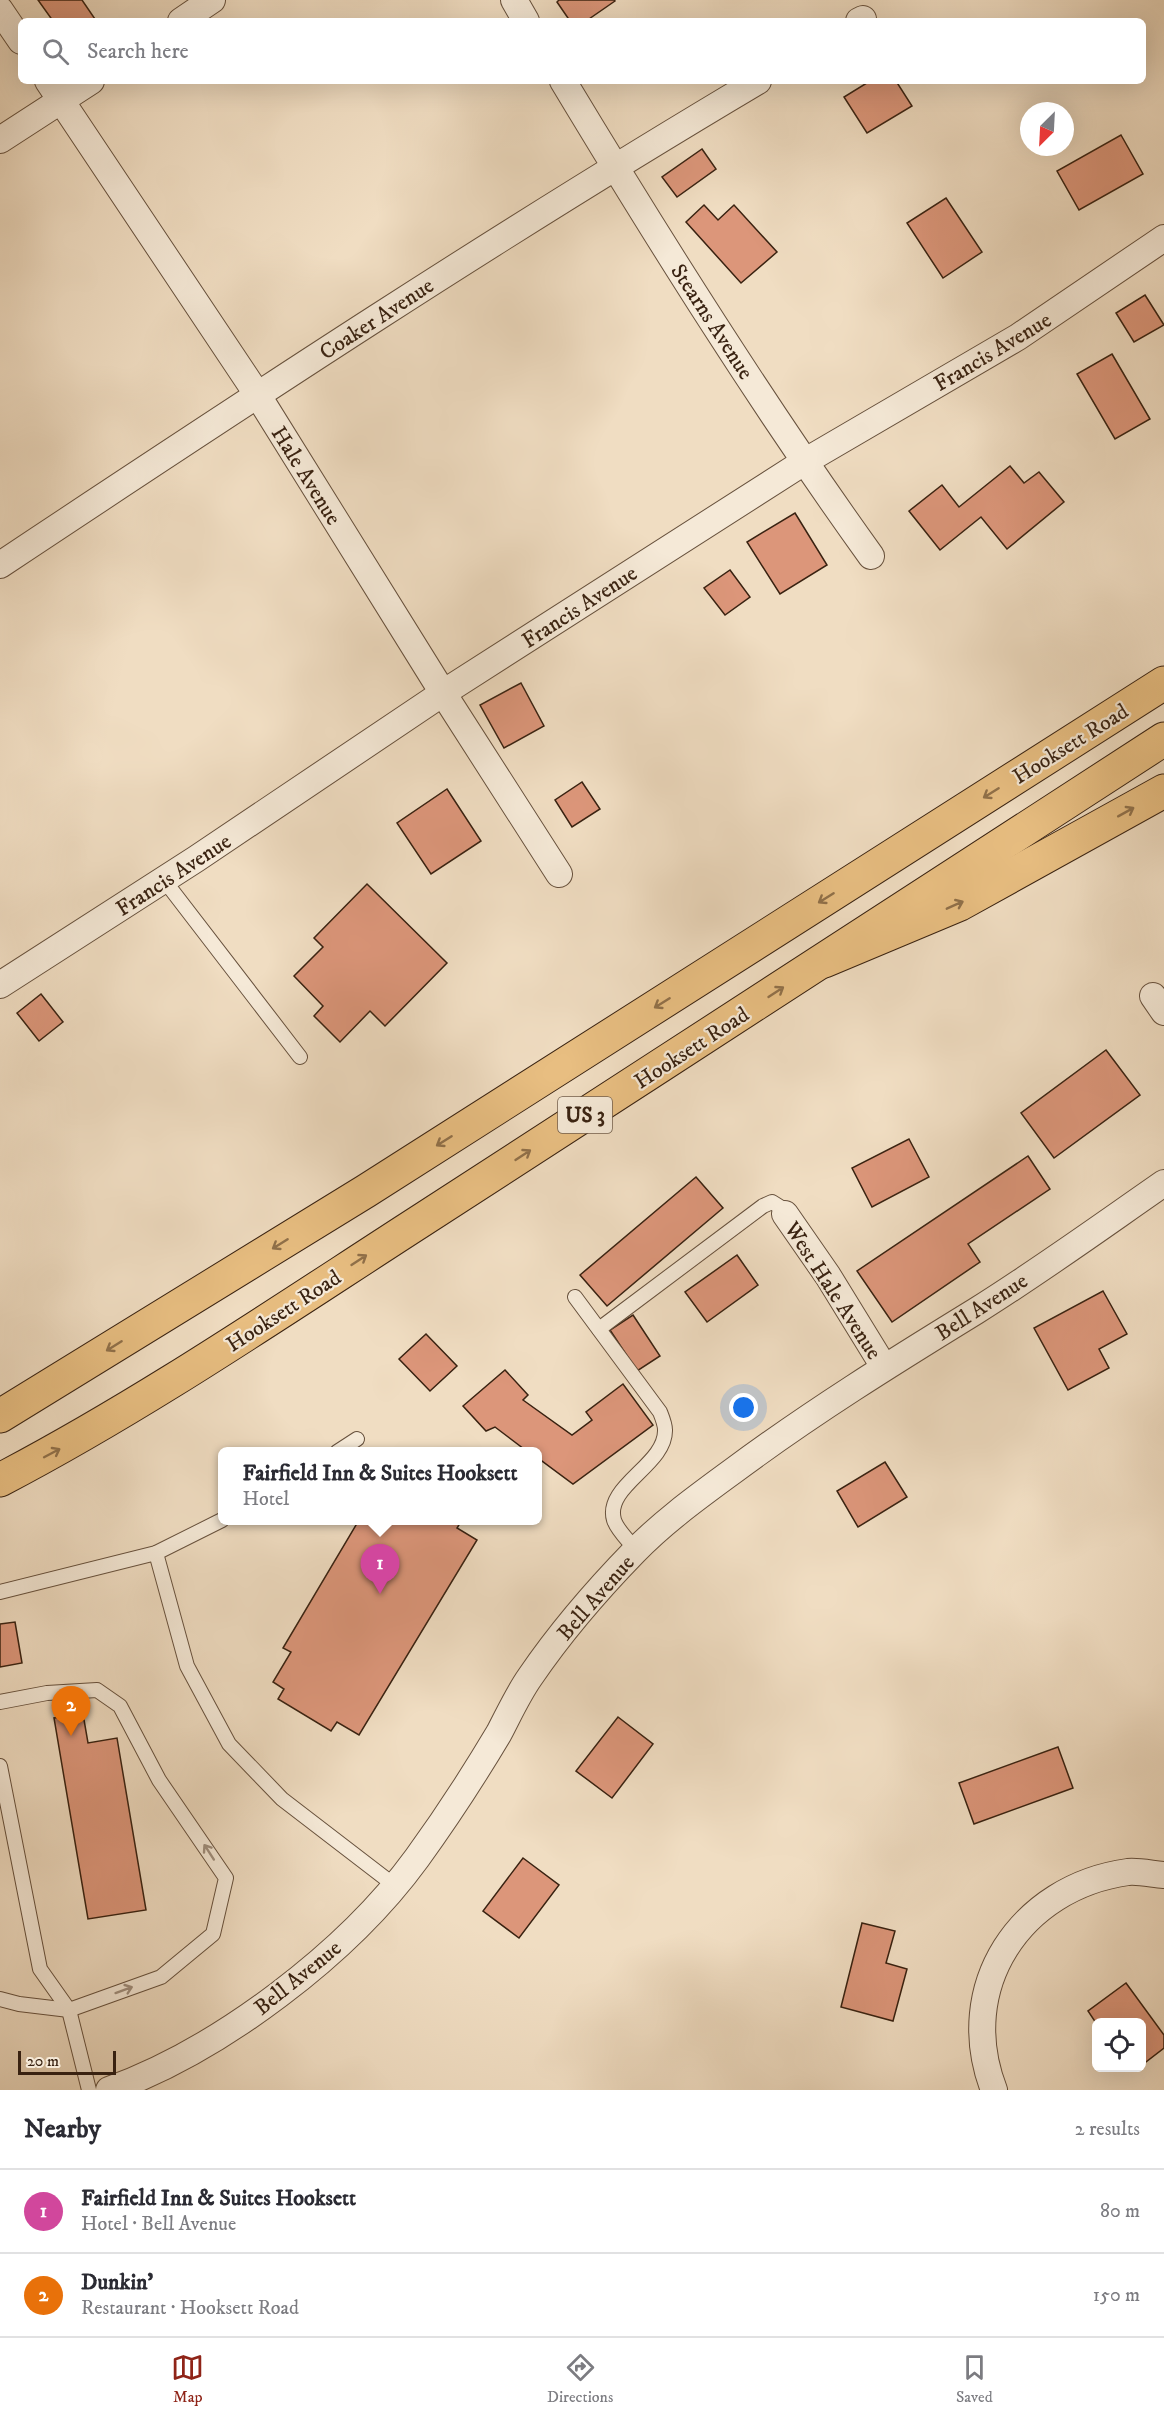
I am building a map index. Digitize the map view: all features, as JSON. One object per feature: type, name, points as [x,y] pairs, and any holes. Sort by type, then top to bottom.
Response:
[{"type":"main road","name":"Hooksett Road","points":[[0,1416],[366,1191],[1164,683]]},
{"type":"main road","name":"Hooksett Road","points":[[0,1480],[57,1450],[201,1362],[1164,739]]},
{"type":"main road","points":[[824,961],[960,904],[1164,791]]},
{"type":"street","points":[[185,18],[212,0]]},
{"type":"street","points":[[514,0],[524,18]]},
{"type":"street","points":[[0,10],[18,37]]},
{"type":"street","points":[[0,140],[55,91],[80,84]]},
{"type":"street","name":"Stearns Avenue","points":[[565,84],[614,166],[804,462],[871,556]]},
{"type":"street","name":"Coaker Avenue","points":[[0,565],[257,394],[614,166],[753,84]]},
{"type":"street","name":"Hale Avenue","points":[[55,91],[257,394],[443,693],[560,874]]},
{"type":"street","name":"Francis Avenue","points":[[0,985],[164,880],[443,693],[804,462],[1018,338],[1164,238]]},
{"type":"street","name":"Bell Avenue","points":[[109,2090],[187,2053],[252,2014],[311,1969],[367,1917],[416,1859],[479,1762],[528,1679],[580,1612],[636,1550],[696,1498],[788,1430],[884,1367],[981,1308],[1164,1183]]},
{"type":"street","name":"West Hale Avenue","points":[[785,1214],[828,1276],[884,1367]]},
{"type":"street","points":[[994,2090],[984,2066],[981,2020],[991,1976],[1013,1936],[1045,1903],[1085,1882],[1130,1872],[1164,1875]]},
{"type":"lane","points":[[164,880],[300,1057]]},
{"type":"lane","points":[[599,1329],[763,1206],[772,1202],[785,1214]]},
{"type":"lane","points":[[576,1296],[660,1412],[665,1431],[659,1452],[614,1504],[614,1520],[636,1550]]},
{"type":"lane","points":[[344,1447],[357,1438]]},
{"type":"lane","points":[[0,1592],[156,1553],[218,1522]]},
{"type":"lane","points":[[156,1553],[187,1666],[229,1744],[282,1799],[394,1885]]},
{"type":"lane","points":[[0,1702],[47,1694],[97,1690],[120,1706],[159,1780],[226,1878],[213,1934],[161,1977],[69,2010],[19,2004],[0,1999]]},
{"type":"lane","points":[[0,1766],[40,1969],[69,2010],[88,2090]]},
{"type":"building","points":[[38,0],[82,0],[94,18],[51,18]]},
{"type":"building","points":[[559,0],[615,1],[590,18],[568,18],[557,2]]},
{"type":"building","points":[[865,84],[898,84],[912,106],[867,133],[844,97]]},
{"type":"building","points":[[1121,135],[1143,174],[1079,210],[1057,171]]},
{"type":"building","points":[[702,149],[716,169],[677,197],[662,177]]},
{"type":"building","points":[[946,198],[982,252],[943,278],[907,223]]},
{"type":"building","points":[[704,205],[718,220],[734,205],[777,252],[741,283],[686,222]]},
{"type":"building","points":[[1145,295],[1164,325],[1134,342],[1116,313]]},
{"type":"building","points":[[1112,354],[1150,419],[1115,439],[1077,374]]},
{"type":"building","points":[[1010,466],[1024,483],[1039,472],[1064,502],[1007,549],[981,517],[940,550],[909,511],[942,485],[959,507]]},
{"type":"building","points":[[795,513],[827,565],[780,594],[747,542]]},
{"type":"building","points":[[730,570],[750,597],[725,615],[704,588]]},
{"type":"building","points":[[521,683],[544,726],[504,748],[480,705]]},
{"type":"building","points":[[582,782],[600,809],[572,827],[555,800]]},
{"type":"building","points":[[447,789],[481,841],[431,874],[397,823]]},
{"type":"building","points":[[367,884],[447,963],[385,1026],[370,1011],[340,1042],[314,1016],[323,1006],[294,976],[323,947],[314,938]]},
{"type":"building","points":[[41,994],[63,1022],[39,1041],[17,1013]]},
{"type":"building","points":[[1106,1050],[1140,1095],[1054,1158],[1021,1113]]},
{"type":"building","points":[[909,1139],[929,1177],[872,1207],[852,1168]]},
{"type":"building","points":[[1028,1156],[1050,1189],[968,1244],[980,1262],[892,1322],[857,1271]]},
{"type":"building","points":[[696,1177],[723,1208],[607,1306],[580,1275]]},
{"type":"building","points":[[737,1255],[758,1285],[707,1322],[685,1292]]},
{"type":"building","points":[[1103,1291],[1127,1334],[1099,1349],[1109,1368],[1068,1390],[1034,1328]]},
{"type":"building","points":[[633,1315],[660,1356],[637,1371],[610,1330]]},
{"type":"building","points":[[426,1334],[457,1366],[430,1391],[399,1359]]},
{"type":"building","points":[[505,1370],[528,1395],[523,1400],[572,1435],[592,1420],[586,1412],[623,1384],[653,1425],[573,1484],[542,1461],[542,1447],[521,1447],[495,1427],[486,1431],[463,1406]]},
{"type":"building","points":[[885,1462],[907,1497],[858,1527],[837,1491]]},
{"type":"building","points":[[356,1525],[459,1525],[457,1528],[477,1540],[359,1735],[337,1722],[331,1731],[278,1699],[284,1689],[273,1682],[291,1652],[283,1648]]},
{"type":"building","points":[[15,1622],[22,1663],[0,1667],[0,1624]]},
{"type":"building","points":[[83,1714],[88,1743],[117,1738],[146,1910],[88,1919],[54,1718]]},
{"type":"building","points":[[618,1717],[653,1744],[612,1798],[576,1771]]},
{"type":"building","points":[[1058,1747],[1073,1788],[974,1824],[959,1783]]},
{"type":"building","points":[[523,1858],[559,1885],[519,1938],[483,1911]]},
{"type":"building","points":[[862,1923],[895,1931],[886,1963],[907,1969],[893,2021],[841,2007]]},
{"type":"building","points":[[1126,1983],[1164,2035],[1164,2048],[1146,2062],[1146,2018],[1093,2018],[1088,2011]]},
{"type":"place","name":"Fairfield Inn & Suites Hooksett","points":[[380,1594]]},
{"type":"place","name":"Dunkin'","points":[[71,1736]]}]
